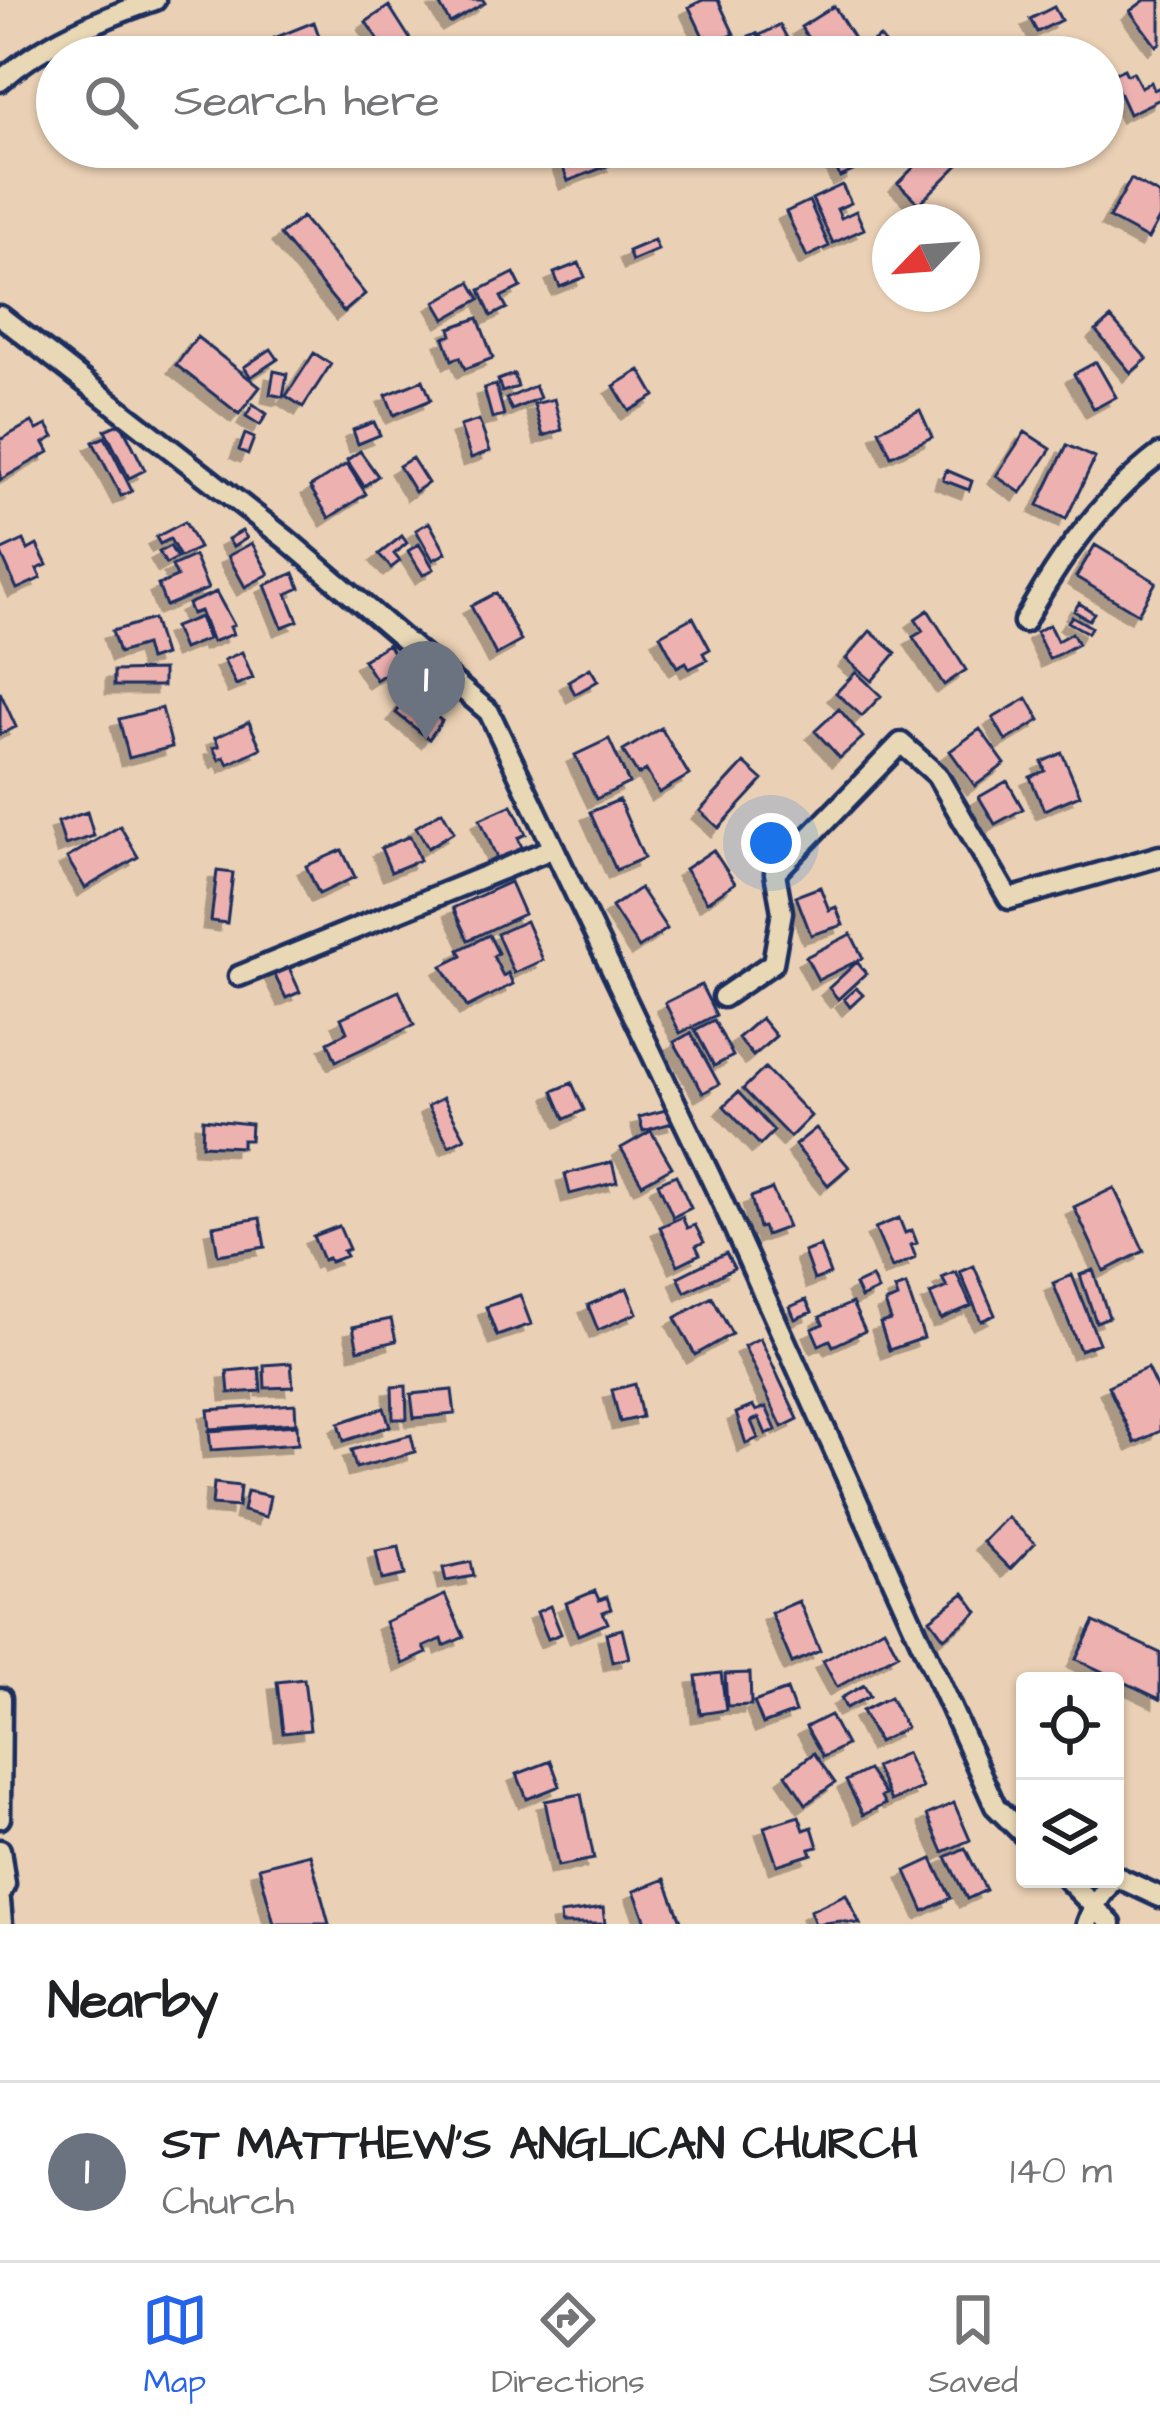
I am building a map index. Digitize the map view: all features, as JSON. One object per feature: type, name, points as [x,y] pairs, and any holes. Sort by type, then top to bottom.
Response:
[{"type":"street","points":[[70,36],[155,0]]},
{"type":"street","points":[[0,81],[36,54]]},
{"type":"street","points":[[0,316],[287,540],[489,712],[721,1199],[995,1806],[1016,1827]]},
{"type":"street","points":[[1024,622],[1051,572],[1135,473],[1160,454]]},
{"type":"street","points":[[723,997],[773,963],[782,912],[775,873],[902,743],[937,775],[1009,899],[1160,856]]},
{"type":"street","points":[[239,976],[554,848]]},
{"type":"street","points":[[0,1818],[2,1698]]},
{"type":"street","points":[[995,1806],[1016,1818]]},
{"type":"street","points":[[0,1850],[2,1924]]},
{"type":"street","points":[[1124,1881],[1160,1897]]},
{"type":"street","points":[[1073,1888],[1090,1915],[1111,1924]]},
{"type":"street","points":[[1090,1915],[1107,1888]]},
{"type":"building","points":[[437,0],[483,0],[485,3],[450,23]]},
{"type":"building","points":[[718,0],[734,34],[703,36],[689,7]]},
{"type":"building","points":[[1145,0],[1160,0],[1160,43],[1156,46],[1130,11]]},
{"type":"building","points":[[389,6],[408,36],[376,36],[366,22]]},
{"type":"building","points":[[834,6],[852,36],[807,36],[801,27]]},
{"type":"building","points":[[1054,7],[1061,20],[1037,32],[1030,19]]},
{"type":"building","points":[[314,22],[319,36],[279,36]]},
{"type":"building","points":[[780,25],[786,36],[760,36]]},
{"type":"building","points":[[1124,69],[1127,75],[1133,72],[1141,87],[1151,82],[1154,90],[1160,87],[1160,99],[1129,114],[1124,103]]},
{"type":"building","points":[[563,168],[602,168],[568,181]]},
{"type":"building","points":[[836,168],[852,168],[853,171],[840,177]]},
{"type":"building","points":[[913,168],[955,168],[919,204],[898,183]]},
{"type":"building","points":[[1131,179],[1160,195],[1160,217],[1148,239],[1109,218]]},
{"type":"building","points":[[842,185],[851,203],[837,209],[841,218],[856,211],[864,229],[833,243],[812,199]]},
{"type":"building","points":[[809,201],[829,246],[807,257],[786,212]]},
{"type":"building","points":[[302,217],[365,294],[344,312],[280,235]]},
{"type":"building","points":[[654,240],[658,250],[632,261],[628,251]]},
{"type":"building","points":[[579,263],[585,277],[560,287],[554,273]]},
{"type":"building","points":[[514,273],[521,287],[501,297],[507,308],[491,316],[480,290]]},
{"type":"building","points":[[470,282],[480,299],[445,319],[435,302]]},
{"type":"building","points":[[478,318],[493,358],[465,369],[460,357],[452,360],[444,338],[452,335],[450,328]]},
{"type":"building","points":[[1111,318],[1147,359],[1131,373],[1096,331]]},
{"type":"building","points":[[197,337],[260,387],[239,414],[176,365]]},
{"type":"building","points":[[271,349],[278,359],[251,377],[244,367]]},
{"type":"building","points":[[314,353],[331,364],[303,407],[286,396]]},
{"type":"building","points":[[1096,362],[1116,397],[1094,409],[1074,374]]},
{"type":"building","points":[[640,370],[655,396],[629,411],[614,386]]},
{"type":"building","points":[[274,371],[287,374],[283,397],[270,394]]},
{"type":"building","points":[[514,374],[518,387],[502,392],[498,380]]},
{"type":"building","points":[[423,380],[431,400],[394,415],[386,395]]},
{"type":"building","points":[[496,385],[504,415],[492,418],[484,388]]},
{"type":"building","points":[[535,386],[540,398],[512,410],[506,399]]},
{"type":"building","points":[[554,399],[562,430],[543,436],[534,404]]},
{"type":"building","points":[[253,404],[267,414],[260,425],[246,416]]},
{"type":"building","points":[[920,410],[932,437],[891,456],[879,430]]},
{"type":"building","points":[[479,420],[490,451],[471,458],[460,426]]},
{"type":"building","points":[[32,422],[37,430],[47,425],[54,437],[44,443],[49,452],[0,480],[0,440]]},
{"type":"building","points":[[374,422],[380,435],[358,444],[353,430]]},
{"type":"building","points":[[121,423],[145,470],[129,478],[105,430]]},
{"type":"building","points":[[1025,432],[1051,449],[1021,493],[996,476]]},
{"type":"building","points":[[245,434],[254,438],[248,454],[239,450]]},
{"type":"building","points":[[105,437],[132,491],[121,496],[93,442]]},
{"type":"building","points":[[1067,445],[1095,458],[1066,519],[1038,505]]},
{"type":"building","points":[[360,451],[378,476],[364,486],[347,460]]},
{"type":"building","points":[[412,458],[428,483],[415,492],[399,466]]},
{"type":"building","points":[[347,464],[366,494],[329,518],[310,487]]},
{"type":"building","points":[[946,470],[972,481],[969,490],[943,480]]},
{"type":"building","points":[[185,522],[199,548],[180,557],[170,539],[160,544],[156,537]]},
{"type":"building","points":[[429,522],[446,553],[433,560],[416,530]]},
{"type":"building","points":[[242,531],[247,538],[233,547],[228,539]]},
{"type":"building","points":[[402,536],[407,543],[394,554],[400,561],[391,568],[379,554]]},
{"type":"building","points":[[24,540],[28,550],[37,545],[47,565],[37,569],[41,578],[17,589],[0,551]]},
{"type":"building","points":[[252,543],[269,574],[245,587],[228,556]]},
{"type":"building","points":[[419,544],[434,569],[423,575],[408,551]]},
{"type":"building","points":[[1095,545],[1156,582],[1138,614],[1076,577]]},
{"type":"building","points":[[170,546],[177,558],[166,564],[159,552]]},
{"type":"building","points":[[194,556],[208,589],[166,606],[158,585],[177,577],[172,566]]},
{"type":"building","points":[[294,573],[300,588],[287,594],[298,621],[282,627],[265,585]]},
{"type":"building","points":[[216,592],[234,625],[230,627],[233,634],[212,642],[200,611],[192,614],[188,604]]},
{"type":"building","points":[[496,593],[521,641],[496,655],[471,606]]},
{"type":"building","points":[[1079,603],[1094,613],[1089,620],[1074,611]]},
{"type":"building","points":[[928,610],[966,670],[944,685],[913,637],[923,631],[915,619]]},
{"type":"building","points":[[1072,616],[1091,627],[1088,633],[1068,622]]},
{"type":"building","points":[[200,617],[208,639],[183,649],[174,627]]},
{"type":"building","points":[[693,617],[710,649],[703,653],[707,660],[689,669],[686,662],[677,667],[660,635]]},
{"type":"building","points":[[153,619],[164,655],[149,660],[145,645],[119,653],[112,631]]},
{"type":"building","points":[[1049,625],[1057,641],[1072,633],[1078,644],[1049,659],[1036,632]]},
{"type":"building","points":[[870,631],[896,653],[872,681],[846,659]]},
{"type":"building","points":[[388,644],[400,664],[376,680],[363,660]]},
{"type":"building","points":[[242,652],[253,678],[236,685],[224,660]]},
{"type":"building","points":[[590,668],[598,681],[575,694],[568,681]]},
{"type":"building","points":[[163,670],[163,686],[114,686],[114,671]]},
{"type":"building","points":[[856,672],[881,696],[862,716],[836,693]]},
{"type":"building","points":[[0,692],[16,727],[0,734]]},
{"type":"building","points":[[409,695],[442,721],[429,739],[396,713]]},
{"type":"building","points":[[1027,698],[1040,720],[1006,741],[993,718]]},
{"type":"building","points":[[162,708],[172,747],[129,758],[119,719]]},
{"type":"building","points":[[839,709],[863,737],[840,758],[815,731]]},
{"type":"building","points":[[249,722],[261,748],[228,764],[224,757],[219,760],[213,748],[219,746],[215,738]]},
{"type":"building","points":[[661,728],[689,775],[659,793],[646,770],[638,775],[623,751]]},
{"type":"building","points":[[980,729],[1005,764],[975,786],[950,751]]},
{"type":"building","points":[[609,739],[629,783],[596,799],[575,755]]},
{"type":"building","points":[[1062,753],[1080,795],[1044,810],[1030,777],[1045,771],[1042,762]]},
{"type":"building","points":[[744,763],[763,780],[719,828],[700,811]]},
{"type":"building","points":[[1007,781],[1023,809],[995,824],[979,797]]},
{"type":"building","points":[[619,800],[644,858],[616,870],[590,812]]},
{"type":"building","points":[[512,805],[526,834],[518,838],[524,852],[499,863],[480,819]]},
{"type":"building","points":[[442,811],[454,832],[428,848],[416,827]]},
{"type":"building","points":[[87,812],[94,836],[65,845],[58,822]]},
{"type":"building","points":[[120,826],[138,857],[85,888],[67,858]]},
{"type":"building","points":[[410,836],[420,860],[391,872],[381,848]]},
{"type":"building","points":[[342,850],[355,877],[319,894],[306,866]]},
{"type":"building","points":[[713,850],[735,883],[707,902],[685,869]]},
{"type":"building","points":[[217,871],[233,873],[227,923],[211,921]]},
{"type":"building","points":[[510,882],[524,914],[468,940],[453,908]]},
{"type":"building","points":[[820,887],[829,910],[836,907],[843,925],[811,935],[796,896]]},
{"type":"building","points":[[640,888],[667,929],[639,948],[612,907]]},
{"type":"building","points":[[526,921],[543,960],[514,973],[497,934]]},
{"type":"building","points":[[851,934],[863,958],[818,980],[806,957]]},
{"type":"building","points":[[489,935],[498,953],[493,956],[513,984],[467,1007],[442,966],[462,956],[459,950]]},
{"type":"building","points":[[286,961],[300,992],[286,998],[271,968]]},
{"type":"building","points":[[857,962],[866,973],[838,999],[829,988]]},
{"type":"building","points":[[701,985],[716,1015],[680,1033],[665,1003]]},
{"type":"building","points":[[856,988],[863,995],[850,1007],[844,999]]},
{"type":"building","points":[[399,991],[414,1025],[336,1061],[328,1042],[347,1032],[341,1018]]},
{"type":"building","points":[[761,1018],[776,1036],[753,1056],[738,1038]]},
{"type":"building","points":[[714,1020],[733,1056],[714,1066],[695,1030]]},
{"type":"building","points":[[691,1033],[719,1084],[703,1093],[674,1042]]},
{"type":"building","points":[[765,1068],[811,1116],[790,1137],[743,1089]]},
{"type":"building","points":[[572,1083],[584,1110],[565,1119],[553,1091]]},
{"type":"building","points":[[738,1092],[774,1131],[760,1145],[724,1106]]},
{"type":"building","points":[[443,1098],[465,1138],[449,1146],[428,1106]]},
{"type":"building","points":[[673,1108],[676,1122],[643,1131],[639,1117]]},
{"type":"building","points":[[203,1119],[251,1124],[250,1140],[242,1140],[242,1147],[202,1145]]},
{"type":"building","points":[[816,1128],[849,1167],[828,1185],[795,1145]]},
{"type":"building","points":[[651,1131],[672,1167],[642,1184],[621,1148]]},
{"type":"building","points":[[612,1162],[617,1182],[570,1194],[565,1174]]},
{"type":"building","points":[[676,1175],[691,1208],[673,1217],[658,1183]]},
{"type":"building","points":[[1114,1188],[1144,1251],[1104,1271],[1074,1207]]},
{"type":"building","points":[[772,1189],[788,1227],[766,1235],[759,1228],[751,1197]]},
{"type":"building","points":[[682,1217],[687,1228],[695,1225],[704,1242],[696,1246],[700,1254],[678,1265],[660,1227]]},
{"type":"building","points":[[260,1218],[265,1247],[218,1255],[213,1226]]},
{"type":"building","points":[[899,1218],[905,1233],[912,1230],[916,1258],[892,1268],[875,1228]]},
{"type":"building","points":[[339,1226],[349,1249],[343,1251],[346,1256],[323,1260],[313,1236]]},
{"type":"building","points":[[820,1246],[830,1274],[814,1280],[804,1252]]},
{"type":"building","points":[[726,1253],[734,1268],[685,1292],[678,1277]]},
{"type":"building","points":[[974,1266],[995,1315],[981,1321],[960,1272]]},
{"type":"building","points":[[1093,1270],[1109,1317],[1096,1322],[1080,1275]]},
{"type":"building","points":[[956,1272],[971,1306],[941,1319],[930,1294],[947,1287],[942,1278]]},
{"type":"building","points":[[1072,1275],[1099,1343],[1080,1350],[1053,1283]]},
{"type":"building","points":[[872,1277],[878,1290],[861,1298],[855,1285]]},
{"type":"building","points":[[906,1285],[924,1338],[889,1350],[880,1323],[891,1320],[885,1303],[898,1298],[895,1289]]},
{"type":"building","points":[[627,1288],[637,1313],[598,1330],[588,1305]]},
{"type":"building","points":[[520,1295],[531,1324],[497,1336],[486,1307]]},
{"type":"building","points":[[712,1297],[732,1334],[695,1355],[675,1318]]},
{"type":"building","points":[[806,1300],[812,1312],[795,1319],[790,1307]]},
{"type":"building","points":[[852,1303],[865,1331],[833,1346],[830,1340],[819,1345],[812,1329],[823,1324],[820,1317]]},
{"type":"building","points":[[391,1319],[396,1341],[358,1350],[353,1327]]},
{"type":"building","points":[[760,1338],[798,1419],[782,1427],[744,1346]]},
{"type":"building","points":[[291,1363],[293,1387],[265,1388],[264,1365]]},
{"type":"building","points":[[259,1368],[261,1391],[229,1393],[227,1371]]},
{"type":"building","points":[[1147,1368],[1160,1395],[1160,1431],[1135,1443],[1108,1386]]},
{"type":"building","points":[[635,1384],[642,1417],[620,1422],[612,1390]]},
{"type":"building","points":[[406,1386],[407,1419],[393,1419],[392,1387]]},
{"type":"building","points":[[452,1390],[455,1414],[414,1418],[411,1394]]},
{"type":"building","points":[[295,1404],[296,1423],[210,1429],[208,1410]]},
{"type":"building","points":[[753,1406],[756,1411],[766,1407],[776,1430],[766,1434],[759,1418],[751,1421],[758,1438],[746,1444],[736,1413]]},
{"type":"building","points":[[384,1408],[390,1426],[344,1441],[339,1423]]},
{"type":"building","points":[[297,1425],[298,1444],[211,1450],[209,1431]]},
{"type":"building","points":[[411,1435],[415,1452],[356,1468],[351,1450]]},
{"type":"building","points":[[214,1483],[240,1486],[238,1507],[212,1505]]},
{"type":"building","points":[[247,1491],[270,1496],[266,1517],[243,1511]]},
{"type":"building","points":[[1007,1517],[1035,1543],[1010,1569],[983,1542]]},
{"type":"building","points":[[399,1547],[405,1575],[382,1580],[376,1551]]},
{"type":"building","points":[[471,1562],[474,1576],[446,1581],[443,1568]]},
{"type":"building","points":[[595,1591],[599,1600],[607,1597],[611,1609],[603,1612],[608,1623],[578,1635],[566,1603]]},
{"type":"building","points":[[964,1593],[978,1612],[944,1638],[930,1619]]},
{"type":"building","points":[[445,1595],[464,1637],[444,1646],[442,1639],[424,1647],[427,1653],[403,1664],[385,1622]]},
{"type":"building","points":[[799,1601],[820,1651],[792,1663],[771,1613]]},
{"type":"building","points":[[550,1606],[561,1634],[548,1639],[537,1612]]},
{"type":"building","points":[[1094,1622],[1160,1653],[1160,1699],[1124,1682],[1124,1672],[1103,1672],[1076,1659]]},
{"type":"building","points":[[884,1628],[898,1654],[837,1687],[823,1661]]},
{"type":"building","points":[[622,1629],[629,1658],[612,1662],[606,1633]]},
{"type":"building","points":[[721,1673],[726,1710],[700,1714],[696,1676]]},
{"type":"building","points":[[750,1673],[751,1705],[727,1706],[725,1674]]},
{"type":"building","points":[[304,1679],[310,1730],[283,1733],[277,1682]]},
{"type":"building","points":[[864,1685],[870,1696],[846,1708],[841,1698]]},
{"type":"building","points":[[787,1690],[795,1712],[763,1724],[754,1702]]},
{"type":"building","points":[[890,1697],[906,1728],[878,1742],[862,1711]]},
{"type":"building","points":[[830,1715],[846,1745],[823,1757],[806,1727]]},
{"type":"building","points":[[814,1753],[835,1783],[806,1804],[786,1774]]},
{"type":"building","points":[[906,1753],[922,1788],[891,1801],[875,1767]]},
{"type":"building","points":[[551,1761],[560,1786],[527,1799],[517,1774]]},
{"type":"building","points":[[868,1770],[885,1795],[881,1797],[885,1804],[863,1815],[846,1781]]},
{"type":"building","points":[[581,1794],[594,1859],[558,1866],[545,1801]]},
{"type":"building","points":[[954,1803],[970,1840],[943,1852],[927,1815]]},
{"type":"building","points":[[799,1816],[804,1830],[812,1827],[818,1847],[810,1849],[812,1854],[777,1865],[764,1827]]},
{"type":"building","points":[[965,1848],[986,1890],[967,1899],[946,1857]]},
{"type":"building","points":[[310,1854],[329,1924],[274,1924],[259,1867]]},
{"type":"building","points":[[932,1859],[951,1898],[924,1911],[906,1871]]},
{"type":"building","points":[[665,1879],[682,1924],[647,1924],[634,1891]]},
{"type":"building","points":[[846,1894],[860,1924],[815,1924],[810,1911]]},
{"type":"building","points":[[603,1908],[605,1924],[561,1924],[560,1914]]},
{"type":"place","name":"ST MATTHEW'S ANGLICAN CHURCH","points":[[426,740]]}]
